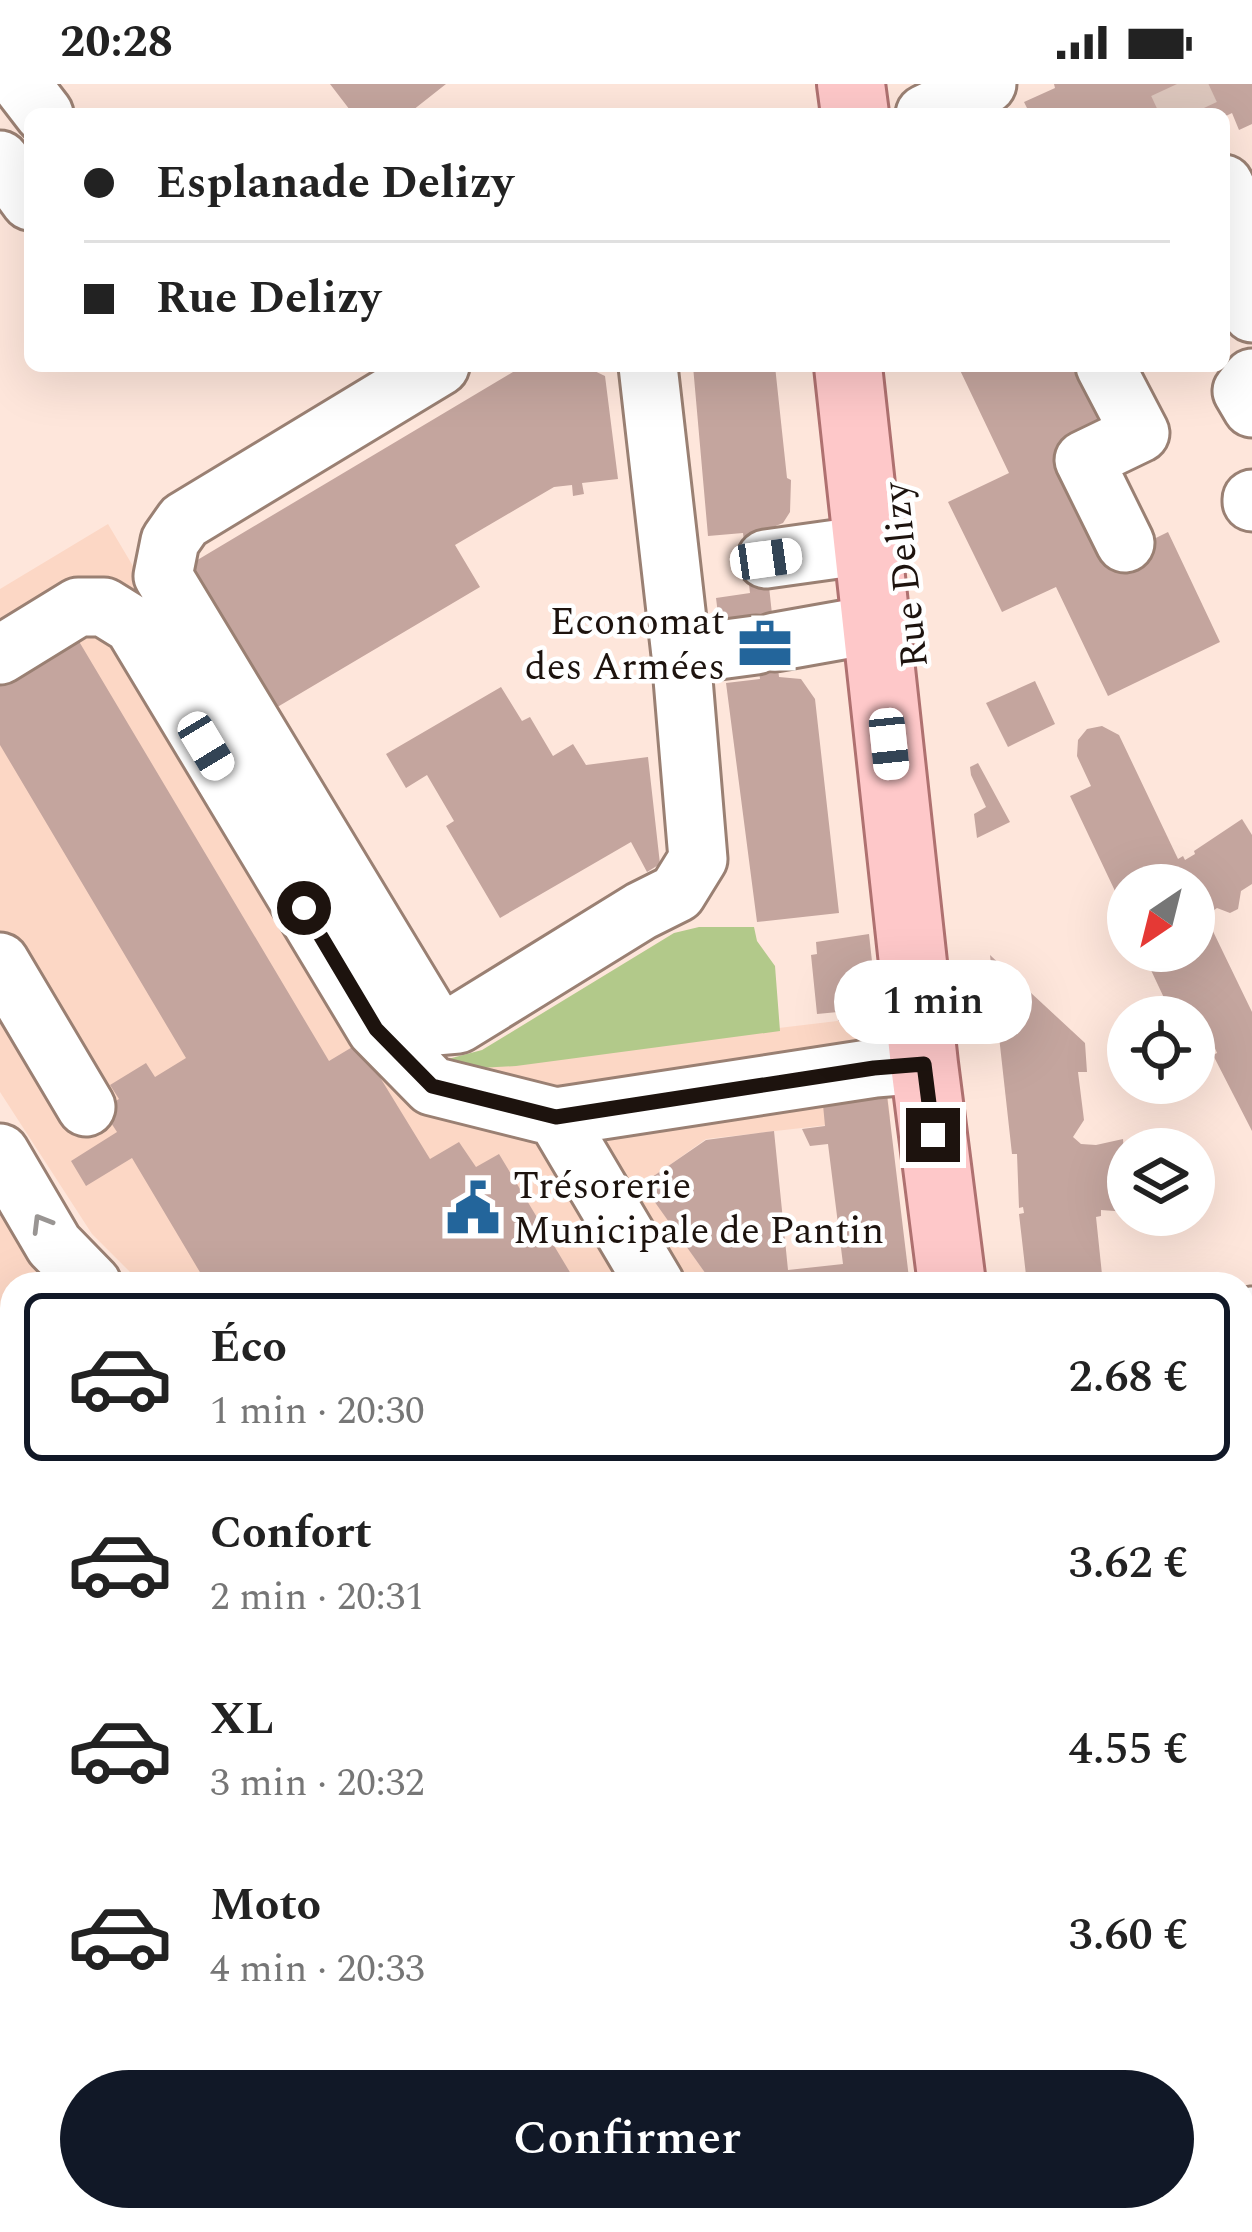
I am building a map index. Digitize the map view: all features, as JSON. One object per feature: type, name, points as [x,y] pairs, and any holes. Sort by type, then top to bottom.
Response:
[{"type":"main road","name":"Rue Delizy","points":[[849,372],[924,1064],[964,1272]]},
{"type":"main road","name":"Rue Delizy","points":[[885,372],[964,1272]]},
{"type":"street","points":[[21,84],[39,108]]},
{"type":"street","points":[[937,108],[987,84]]},
{"type":"street","points":[[0,160],[24,193]]},
{"type":"street","points":[[1230,197],[1252,244]]},
{"type":"street","points":[[1230,270],[1252,314]]},
{"type":"street","points":[[430,372],[184,521],[170,541],[163,576],[435,1026],[458,1024],[677,893],[698,859],[673,572],[649,372]]},
{"type":"street","points":[[1108,372],[1140,433],[1084,460],[1125,543]]},
{"type":"street","points":[[1252,378],[1242,391],[1252,408]]},
{"type":"street","points":[[673,572],[866,544]]},
{"type":"street","points":[[0,655],[79,607],[104,607],[134,625],[376,1029],[432,1086],[556,1117],[924,1064]]},
{"type":"street","points":[[681,655],[876,624]]},
{"type":"street","points":[[0,962],[86,1107]]},
{"type":"street","points":[[556,1117],[648,1272]]},
{"type":"street","points":[[0,1154],[54,1245],[80,1272]]},
{"type":"shaded area","points":[[108,524],[404,1023],[440,1058],[465,1062],[525,1058],[879,1016],[890,1118],[706,1139],[643,1184],[705,1272],[130,1272],[92,1234],[0,1092],[0,589]]},
{"type":"shaded area","points":[[0,1201],[50,1272],[0,1272]]},
{"type":"green space","points":[[699,927],[754,927],[757,941],[775,966],[780,1031],[516,1066],[479,1068],[448,1059],[482,1050],[674,933]]},
{"type":"building","points":[[330,84],[446,84],[416,108],[348,108]]},
{"type":"building","points":[[1054,84],[1252,84],[1252,124],[1239,130],[1230,108],[1027,108],[1024,102],[1055,88]]},
{"type":"building","points":[[513,372],[597,372],[605,376],[618,479],[582,483],[584,494],[573,496],[572,485],[554,487],[455,545],[480,587],[274,709],[189,565]]},
{"type":"building","name":"Economat des Armées","points":[[694,372],[776,372],[787,478],[791,480],[790,512],[783,523],[763,531],[779,677],[801,679],[815,699],[839,913],[757,922],[726,683],[760,679],[753,618],[719,622],[716,598],[750,593],[743,533],[708,536]]},
{"type":"building","points":[[961,372],[1098,372],[1115,558],[1168,532],[1220,642],[1108,696],[1056,587],[1002,612],[948,502],[1009,473]]},
{"type":"building","points":[[74,633],[329,1061],[359,1043],[430,1159],[459,1142],[476,1167],[499,1154],[570,1272],[200,1272],[132,1158],[86,1186],[71,1161],[117,1132],[102,1109],[119,1099],[110,1085],[146,1063],[155,1077],[186,1058],[0,745],[0,677]]},
{"type":"building","points":[[1035,681],[1055,724],[1008,747],[986,703]]},
{"type":"building","points":[[501,687],[522,721],[530,717],[553,756],[573,744],[586,765],[648,757],[660,864],[647,872],[631,842],[500,918],[446,826],[454,821],[427,775],[406,788],[386,754]]},
{"type":"building","points":[[1102,726],[1119,735],[1178,859],[1195,854],[1242,819],[1252,835],[1252,884],[1241,891],[1238,909],[1230,913],[1215,909],[1215,864],[1107,864],[1107,874],[1070,796],[1091,786],[1077,756],[1078,740],[1087,729]]},
{"type":"building","points":[[978,763],[1010,822],[977,838],[974,814],[986,807],[971,775],[970,767]]},
{"type":"building","points":[[869,934],[877,1007],[855,1011],[856,1019],[838,1021],[838,1012],[817,1014],[811,955],[817,954],[816,942]]},
{"type":"building","points":[[1215,935],[1252,1012],[1252,1131],[1215,1059],[1215,996],[1163,996],[1152,972],[1215,972]]},
{"type":"building","points":[[990,955],[1085,1043],[1087,1072],[1078,1072],[1084,1120],[1073,1137],[1081,1144],[1107,1143],[1107,1210],[1096,1217],[1102,1272],[1026,1272],[1017,1154],[1012,1154]]},
{"type":"building","points":[[886,1087],[908,1272],[704,1272],[642,1184],[706,1140],[774,1131],[788,1270],[843,1264],[828,1144],[810,1146],[802,1129],[825,1126],[822,1094]]},
{"type":"tunnel","points":[[1177,84],[1188,108]]},
{"type":"place","name":"Economat des Armées","points":[[765,644]]},
{"type":"place","name":"Trésorerie Municipale de Pantin","points":[[473,1208]]},
{"type":"route","points":[[304,908],[376,1029],[432,1086],[556,1117],[924,1064],[933,1135]]}]
